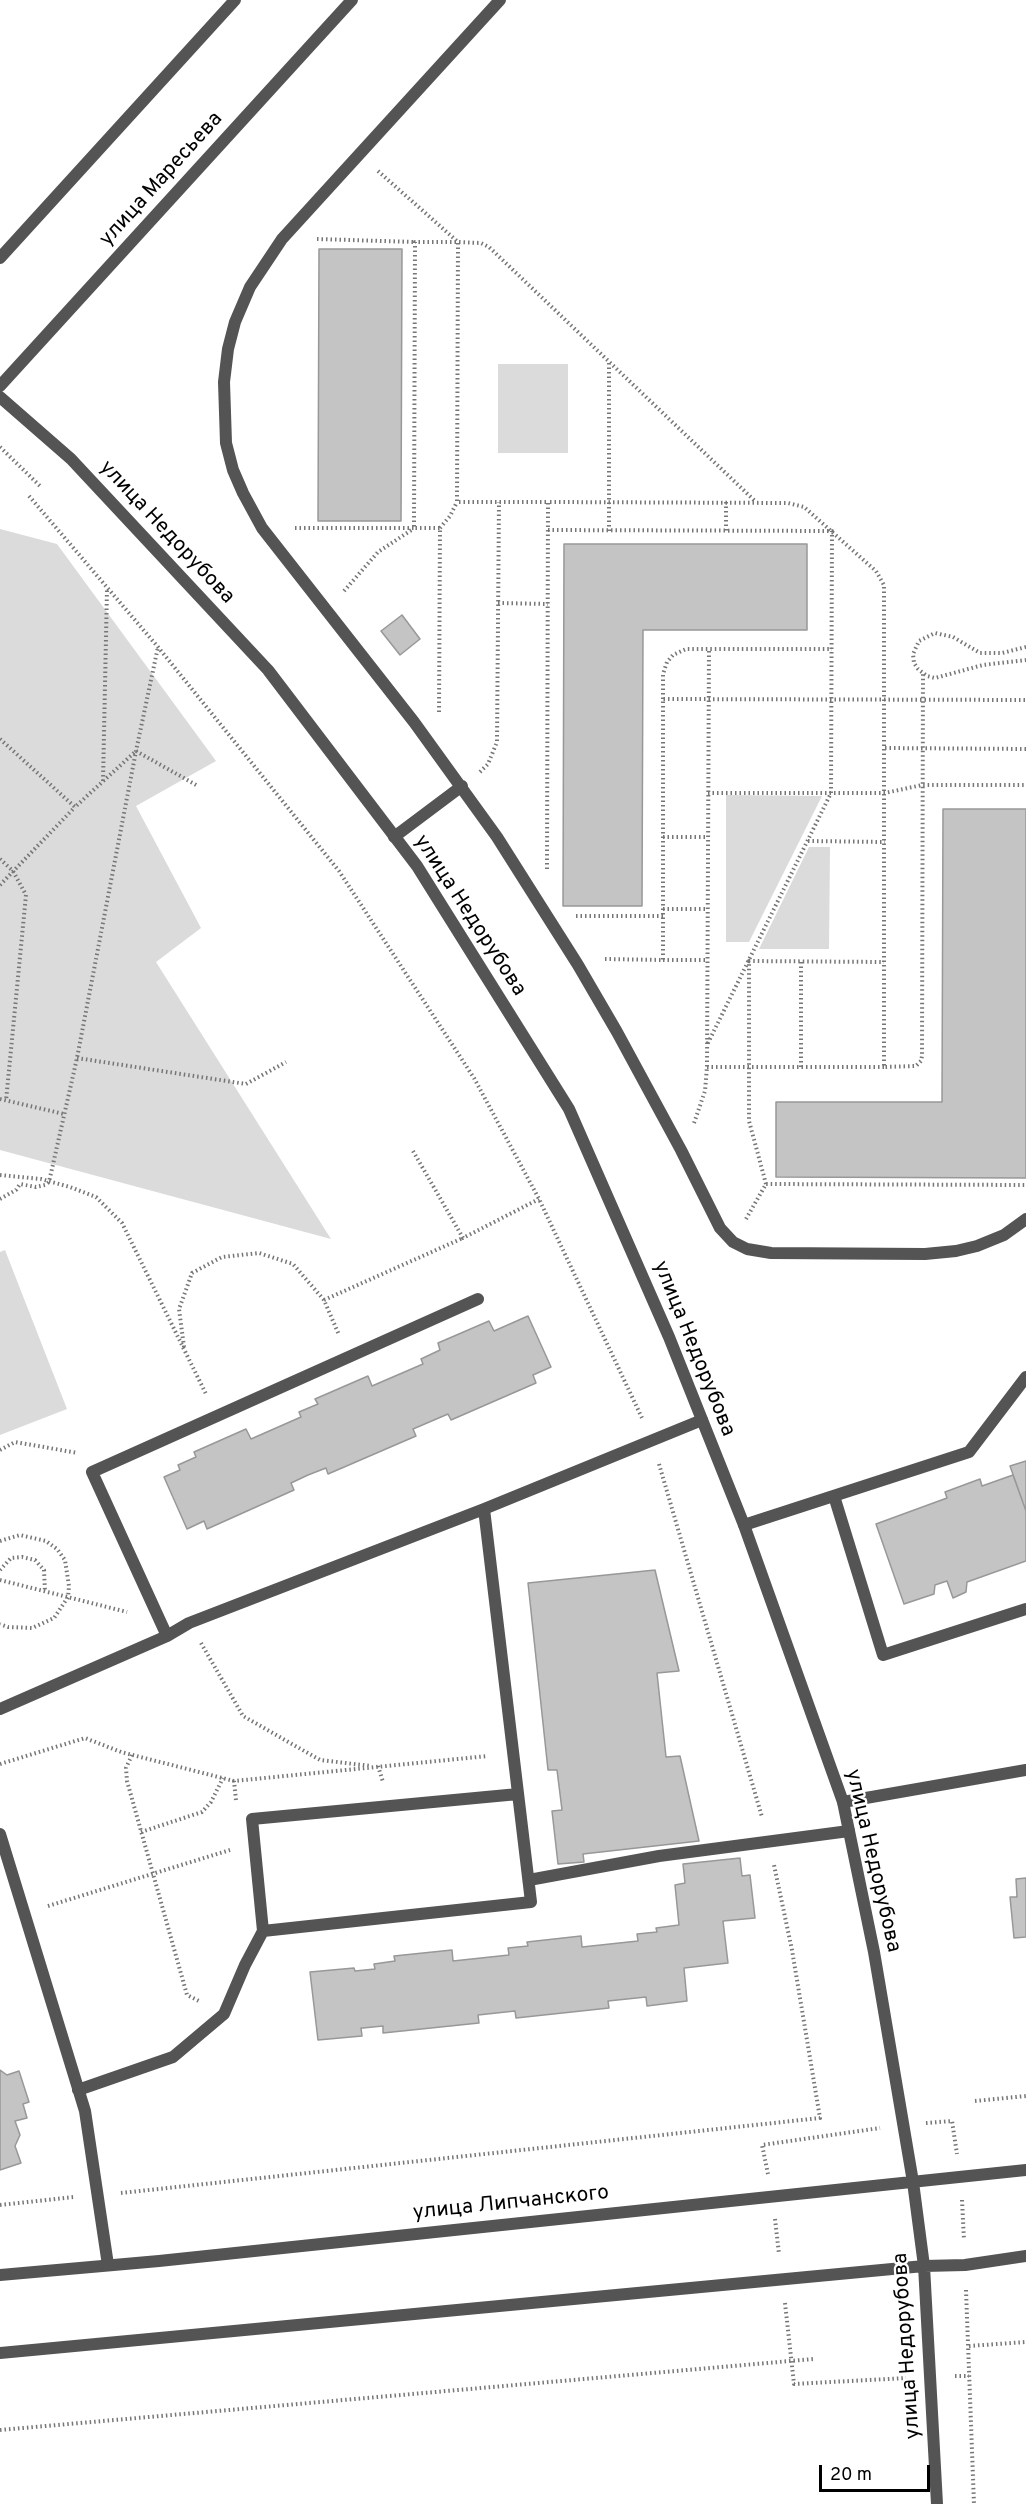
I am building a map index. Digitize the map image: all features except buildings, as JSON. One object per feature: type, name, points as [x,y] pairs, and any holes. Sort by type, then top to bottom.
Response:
[{"type":"street","points":[[0,258],[235,0]]},
{"type":"street","name":"улица Маресьева","points":[[0,386],[352,0]]},
{"type":"street","points":[[500,0],[282,238],[250,287],[235,322],[228,349],[224,382],[226,443],[233,470],[262,528],[462,786],[547,916],[617,1032],[720,1228],[733,1242],[747,1249],[771,1253],[926,1254],[977,1246],[1004,1235],[1026,1220]]},
{"type":"street","name":"улица Недорубова","points":[[0,397],[71,459],[268,670],[417,866],[569,1109],[669,1337],[744,1525],[843,1802],[874,1952],[913,2181],[924,2266],[937,2504]]},
{"type":"street","points":[[394,837],[462,786]]},
{"type":"street","points":[[167,1636],[92,1472],[478,1299]]},
{"type":"street","points":[[744,1525],[969,1452],[1026,1377]]},
{"type":"street","points":[[0,1709],[167,1636],[189,1623],[484,1509],[702,1420]]},
{"type":"street","points":[[834,1496],[883,1655],[1026,1609]]},
{"type":"street","points":[[263,1931],[531,1902],[484,1509]]},
{"type":"street","points":[[843,1802],[1026,1770]]},
{"type":"street","points":[[78,2090],[173,2057],[224,2014],[263,1931],[252,1819],[518,1794]]},
{"type":"street","points":[[529,1880],[659,1856],[849,1831]]},
{"type":"street","points":[[0,1834],[85,2111],[108,2265]]},
{"type":"street","name":"улица Липчанского","points":[[0,2275],[1026,2170]]},
{"type":"street","points":[[0,2353],[924,2266],[965,2265],[1026,2256]]},
{"type":"path","points":[[359,154],[458,242],[457,502],[441,528],[439,755]]},
{"type":"path","points":[[282,238],[482,243],[489,247],[757,503]]},
{"type":"path","points":[[414,528],[415,242]]},
{"type":"path","points":[[609,362],[609,531]]},
{"type":"path","points":[[0,447],[40,486]]},
{"type":"path","points":[[0,2205],[820,2118],[792,1950],[769,1843],[653,1441],[539,1199],[474,1078],[339,871],[158,647],[29,496]]},
{"type":"path","points":[[457,502],[797,504],[813,513],[876,571],[884,585],[884,1067]]},
{"type":"path","points":[[462,786],[488,764],[497,742],[499,502]]},
{"type":"path","points":[[547,870],[548,502]]},
{"type":"path","points":[[726,502],[726,531]]},
{"type":"path","points":[[262,528],[441,528]]},
{"type":"path","points":[[327,611],[378,552],[414,528]]},
{"type":"path","points":[[548,530],[832,531]]},
{"type":"path","points":[[707,1045],[831,793],[832,531]]},
{"type":"path","points":[[103,781],[107,588]]},
{"type":"path","points":[[498,603],[548,604]]},
{"type":"path","points":[[1026,647],[1002,653],[980,653],[953,637],[935,633],[925,636],[915,646],[913,654],[914,663],[923,673],[935,678],[946,677],[983,665],[1026,660]]},
{"type":"path","points":[[0,1199],[16,1190],[20,1184],[36,1187],[45,1185],[49,1181],[77,1058],[158,647]]},
{"type":"path","points":[[663,960],[663,674],[666,662],[673,655],[686,649],[832,649]]},
{"type":"path","points":[[681,1150],[702,1106],[707,1067],[708,649]]},
{"type":"path","points":[[707,1067],[884,1067],[916,1066],[921,1061],[923,673]]},
{"type":"path","points":[[663,699],[1026,700]]},
{"type":"path","points":[[0,739],[75,807]]},
{"type":"path","points":[[885,748],[1026,749]]},
{"type":"path","points":[[0,885],[75,807],[136,751]]},
{"type":"path","points":[[136,751],[198,786]]},
{"type":"path","points":[[708,793],[885,793],[922,784],[1026,785]]},
{"type":"path","points":[[663,837],[708,837]]},
{"type":"path","points":[[808,841],[885,842]]},
{"type":"path","points":[[0,859],[13,871],[26,895],[6,1101]]},
{"type":"path","points":[[663,909],[708,909]]},
{"type":"path","points":[[547,916],[663,916]]},
{"type":"path","points":[[574,959],[708,960]]},
{"type":"path","points":[[749,961],[884,962]]},
{"type":"path","points":[[733,1242],[766,1184],[751,1135],[748,1067],[749,961]]},
{"type":"path","points":[[801,962],[801,1067]]},
{"type":"path","points":[[77,1058],[246,1084],[286,1062]]},
{"type":"path","points":[[0,1099],[64,1114]]},
{"type":"path","points":[[413,1151],[463,1238]]},
{"type":"path","points":[[0,1175],[49,1181],[96,1197],[123,1223],[217,1417]]},
{"type":"path","points":[[766,1184],[1026,1185]]},
{"type":"path","points":[[324,1300],[463,1238],[539,1199]]},
{"type":"path","points":[[185,1351],[179,1309],[192,1273],[222,1257],[259,1253],[293,1264],[324,1300],[349,1357]]},
{"type":"path","points":[[0,1450],[15,1442],[120,1460]]},
{"type":"path","points":[[0,1541],[20,1535],[46,1541],[65,1560],[68,1572],[68,1597],[54,1618],[43,1624],[21,1628],[0,1624]]},
{"type":"path","points":[[0,1570],[11,1558],[22,1557],[35,1560],[44,1570],[45,1591]]},
{"type":"path","points":[[0,1580],[160,1620]]},
{"type":"path","points":[[189,1623],[243,1716],[320,1760],[379,1767],[389,1806]]},
{"type":"path","points":[[0,1764],[85,1738],[132,1755],[234,1781]]},
{"type":"path","points":[[132,1755],[126,1768],[127,1781],[187,1995],[224,2014]]},
{"type":"path","points":[[141,1832],[202,1812],[211,1802],[223,1778]]},
{"type":"path","points":[[24,1913],[152,1872],[254,1844]]},
{"type":"path","points":[[975,2101],[1026,2096]]},
{"type":"path","points":[[781,2142],[904,2125],[952,2121]]},
{"type":"path","points":[[969,2346],[1026,2342]]},
{"type":"path","points":[[0,2430],[813,2359]]},
{"type":"path","points":[[794,2384],[969,2376],[974,2504]]},
{"type":"shaded area","points":[[498,364],[568,364],[568,453],[498,453]]},
{"type":"shaded area","points":[[0,529],[57,544],[216,761],[136,806],[201,928],[156,962],[331,1239],[0,1150]]},
{"type":"shaded area","points":[[726,795],[822,796],[749,942],[726,942]]},
{"type":"shaded area","points":[[809,847],[830,847],[829,949],[759,949]]},
{"type":"shaded area","points":[[5,1250],[67,1409],[0,1435],[0,1252]]}]
